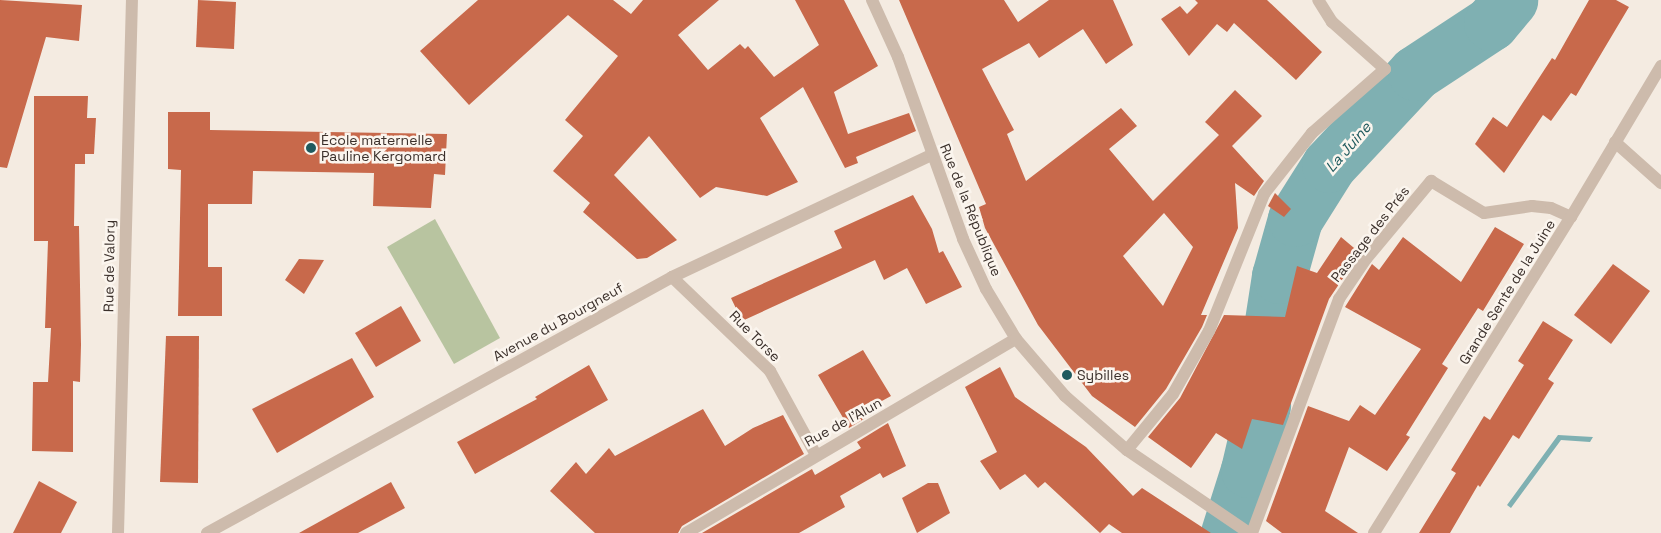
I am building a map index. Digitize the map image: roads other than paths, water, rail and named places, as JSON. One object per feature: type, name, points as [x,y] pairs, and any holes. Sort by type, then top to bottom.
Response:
[{"type":"street","name":"Rue de Valory","points":[[118,533],[132,0]]},
{"type":"street","name":"Rue de la République","points":[[872,0],[898,57],[931,155],[982,281],[1016,339],[1065,396],[1127,450],[1250,533]]},
{"type":"street","points":[[1127,450],[1173,394],[1209,331],[1264,194],[1312,133],[1385,69],[1332,22],[1318,0]]},
{"type":"street","name":"Grande Sente de la Juine","points":[[1374,533],[1571,217],[1661,66]]},
{"type":"street","points":[[1616,142],[1661,183]]},
{"type":"street","name":"Avenue du Bourgneuf","points":[[207,533],[672,277],[931,155]]},
{"type":"street","name":"Passage des Prés","points":[[1250,533],[1339,299],[1366,259],[1431,181],[1484,213],[1532,206],[1551,208],[1571,217]]},
{"type":"street","name":"Rue Torse","points":[[672,277],[770,371],[816,455]]},
{"type":"street","name":"Rue de l'Alun","points":[[686,533],[1016,339]]},
{"type":"water","points":[[1558,435],[1593,437],[1590,442],[1561,440],[1511,508],[1507,505]]},
{"type":"waterway","name":"La Juine","points":[[1268,347],[1279,276],[1295,219],[1329,165],[1415,73],[1491,23],[1510,0]]},
{"type":"waterway","name":"La Juine","points":[[1228,533],[1248,470],[1263,406]]},
{"type":"place","name":"École maternelle Pauline Kergomard","points":[[311,148]]},
{"type":"place","name":"Sybilles","points":[[1067,375]]}]
